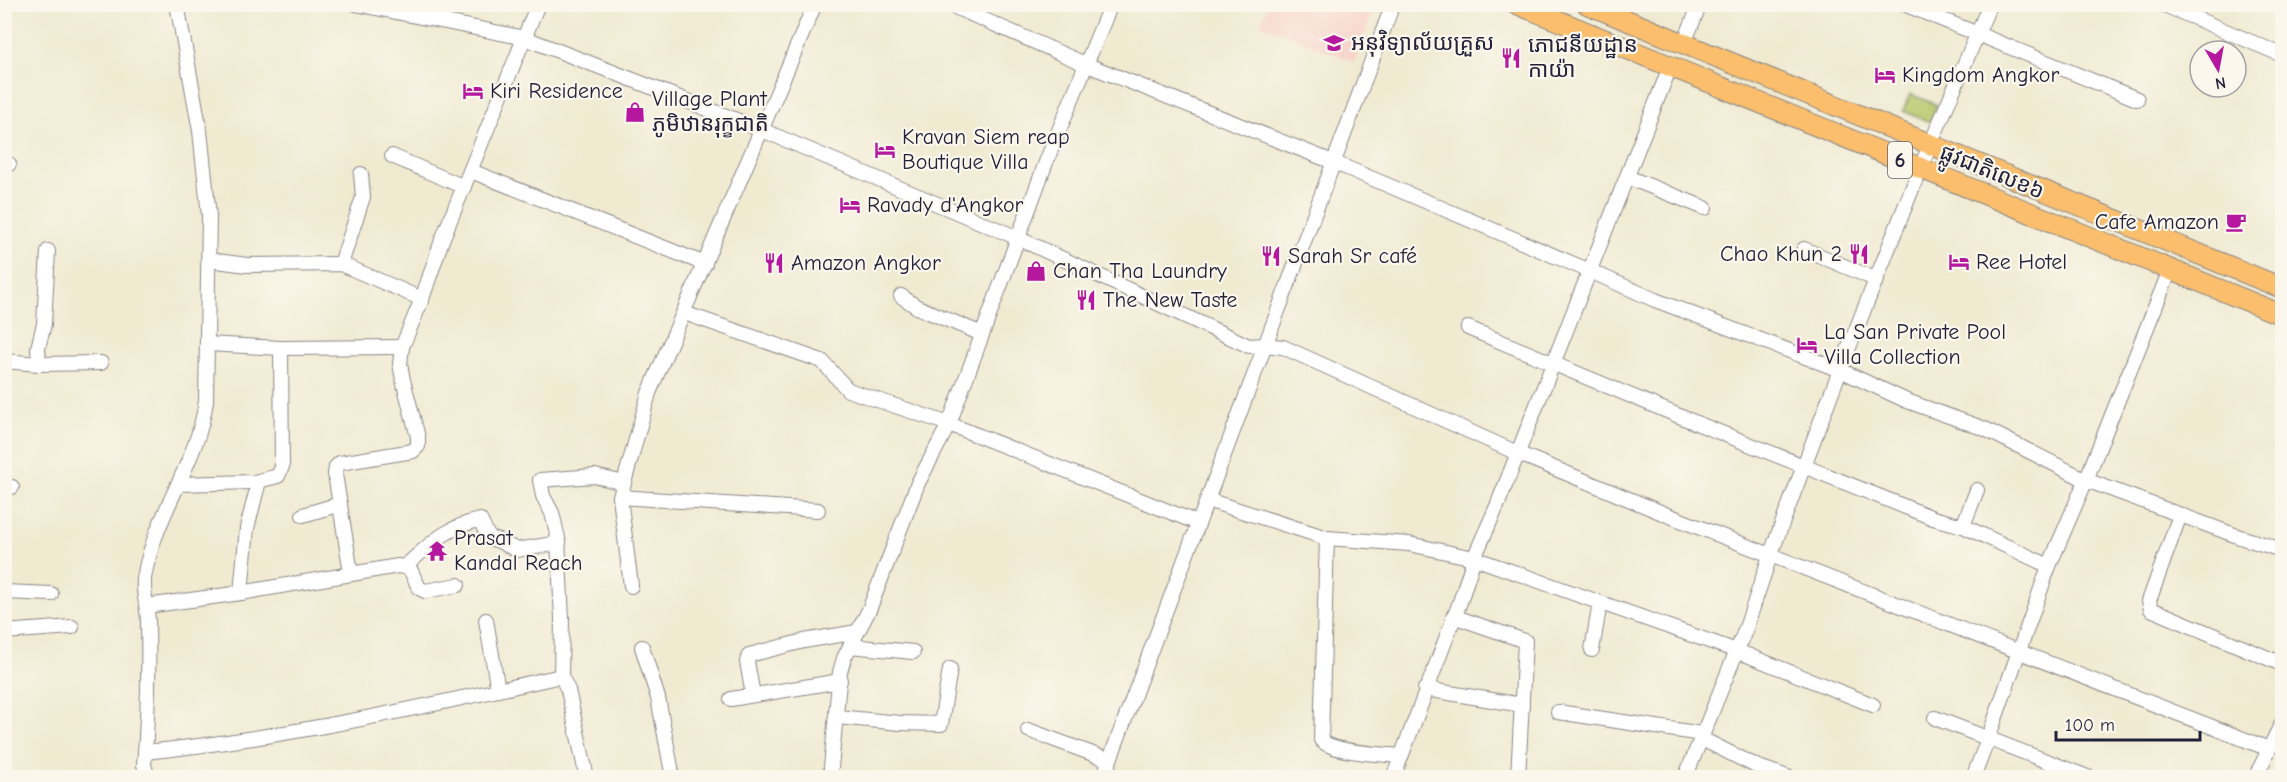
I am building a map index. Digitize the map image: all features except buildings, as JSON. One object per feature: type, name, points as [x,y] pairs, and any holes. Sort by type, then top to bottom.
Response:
[{"type":"highway","name":"ផ្លូវជាតិលេខ៦","points":[[1517,4],[2283,315]]},
{"type":"highway","name":"ផ្លូវជាតិលេខ៦","points":[[1587,4],[2283,288]]},
{"type":"street","points":[[148,777],[144,765],[148,648],[144,576],[166,508],[178,484],[204,417],[207,344],[209,216],[200,131],[177,4]]},
{"type":"street","points":[[356,4],[525,38],[762,130],[1018,238],[1249,346],[1283,347],[1516,453],[1770,556],[2269,749]]},
{"type":"street","points":[[351,573],[335,474],[336,467],[340,463],[413,451],[418,446],[418,437],[400,364],[402,347],[422,299],[442,240],[538,4]]},
{"type":"street","points":[[631,586],[622,490],[649,393],[815,4]]},
{"type":"street","points":[[948,4],[1085,64],[1334,162],[1655,300],[1840,370],[1907,401],[1985,429],[2085,480],[2240,537],[2283,550]]},
{"type":"street","points":[[830,777],[844,658],[869,610],[918,483],[948,424],[1085,64],[1111,4]]},
{"type":"street","points":[[1103,777],[1393,4]]},
{"type":"street","points":[[1684,43],[1700,4]]},
{"type":"street","points":[[1904,4],[2138,99]]},
{"type":"street","points":[[1685,777],[1737,651],[1840,370],[1920,169],[1990,4]]},
{"type":"street","points":[[2162,4],[2283,55]]},
{"type":"street","points":[[1393,777],[1474,558],[1670,67]]},
{"type":"street","points":[[392,156],[464,187]]},
{"type":"street","points":[[471,171],[705,264]]},
{"type":"street","points":[[341,264],[363,196],[361,174]]},
{"type":"street","points":[[1627,177],[1705,208]]},
{"type":"street","points":[[1804,249],[1877,280]]},
{"type":"street","points":[[39,364],[38,348],[44,324],[48,252]]},
{"type":"street","points":[[209,260],[247,265],[341,264],[422,299]]},
{"type":"street","points":[[1973,777],[2049,566],[2170,270]]},
{"type":"street","points":[[902,296],[917,307],[982,334]]},
{"type":"street","points":[[684,313],[822,362],[848,390],[948,424],[1198,523]]},
{"type":"street","points":[[1468,328],[1933,518],[1963,526],[2049,566]]},
{"type":"street","points":[[207,344],[281,348],[402,347]]},
{"type":"street","points":[[178,484],[259,481],[278,476],[282,467],[281,348]]},
{"type":"street","points":[[4,361],[39,364],[101,363]]},
{"type":"street","points":[[586,777],[568,690],[561,676],[562,619],[559,543],[552,513],[543,496],[540,480],[595,476],[622,490],[818,510]]},
{"type":"street","points":[[241,593],[247,528],[259,481]]},
{"type":"street","points":[[1963,526],[1977,490]]},
{"type":"street","points":[[1207,500],[1327,538],[1409,544],[1474,558],[1737,651],[1873,705]]},
{"type":"street","points":[[303,514],[340,504]]},
{"type":"street","points":[[2180,515],[2148,601],[2151,609],[2283,664]]},
{"type":"street","points":[[404,567],[443,534],[461,524],[480,520],[489,538],[517,550],[559,543]]},
{"type":"street","points":[[1327,538],[1321,740],[1326,745],[1339,748],[1401,756]]},
{"type":"street","points":[[147,606],[241,593],[398,566],[410,569],[418,588],[425,591],[458,585]]},
{"type":"street","points":[[4,592],[51,594]]},
{"type":"street","points":[[1592,650],[1600,603]]},
{"type":"street","points":[[1453,616],[1525,642],[1518,777]]},
{"type":"street","points":[[486,620],[498,690]]},
{"type":"street","points":[[4,632],[72,627]]},
{"type":"street","points":[[753,695],[747,662],[749,655],[804,641],[857,632]]},
{"type":"street","points":[[850,646],[913,652]]},
{"type":"street","points":[[642,647],[658,699],[674,777]]},
{"type":"street","points":[[837,717],[941,724],[950,669]]},
{"type":"street","points":[[145,752],[210,746],[561,676]]},
{"type":"street","points":[[731,699],[840,681]]},
{"type":"street","points":[[1425,689],[1522,705]]},
{"type":"street","points":[[1558,712],[1701,736],[1756,766],[1790,777]]},
{"type":"street","points":[[1935,718],[2090,777]]},
{"type":"street","points":[[2254,777],[2283,723]]},
{"type":"street","points":[[1028,730],[1109,760]]},
{"type":"shaded area","name":"អនុវិទ្យាល័យគ្រួស","points":[[1268,4],[1376,5],[1354,62],[1261,24]]},
{"type":"green space","points":[[1910,94],[1937,105],[1930,122],[1903,111]]},
{"type":"place","name":"អនុវិទ្យាល័យគ្រួស","points":[[1334,43]]},
{"type":"place","name":"ភោជនីយដ្ឋាន កាយ៉ា","points":[[1511,58]]},
{"type":"place","name":"Kingdom Angkor","points":[[1885,75]]},
{"type":"place","name":"Kiri Residence","points":[[473,91]]},
{"type":"place","name":"Village Plant ភូមិឋានរុក្ខជាតិ","points":[[635,112]]},
{"type":"place","name":"Kravan Siem reap Boutique Villa","points":[[885,150]]},
{"type":"place","name":"Ravady d'Angkor","points":[[850,205]]},
{"type":"place","name":"Cafe Amazon","points":[[2236,222]]},
{"type":"place","name":"Chao Khun 2","points":[[1859,254]]},
{"type":"place","name":"Sarah Sr café","points":[[1271,256]]},
{"type":"place","name":"Ree Hotel","points":[[1959,262]]},
{"type":"place","name":"Amazon Angkor","points":[[774,263]]},
{"type":"place","name":"Chan Tha Laundry","points":[[1036,271]]},
{"type":"place","name":"The New Taste","points":[[1086,300]]},
{"type":"place","name":"La San Private Pool Villa Collection","points":[[1807,345]]},
{"type":"place","name":"Prasat Kandal Reach","points":[[437,551]]}]
